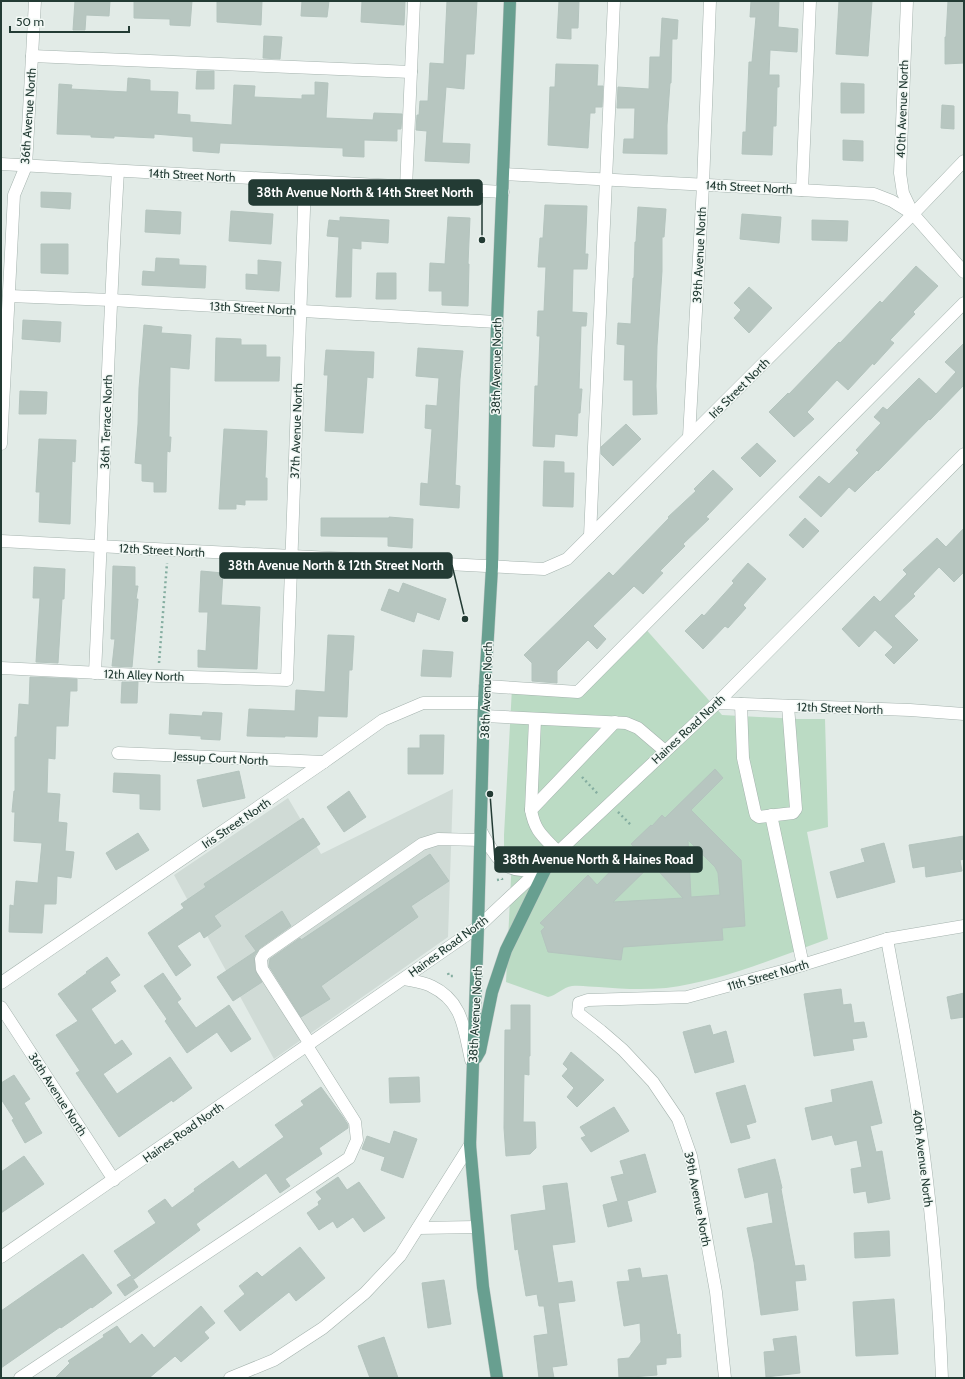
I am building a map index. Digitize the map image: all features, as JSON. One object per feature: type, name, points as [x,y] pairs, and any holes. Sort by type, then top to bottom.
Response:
[{"type":"main road","name":"38th Avenue North","points":[[497,1378],[482,1287],[470,1145],[481,836],[484,703],[492,567],[497,322],[510,1]]},
{"type":"main road","points":[[472,1064],[480,1051],[492,992],[506,950],[554,856]]},
{"type":"street","name":"36th Avenue North","points":[[1,444],[14,195],[26,166],[35,1]]},
{"type":"street","points":[[406,188],[414,1]]},
{"type":"street","points":[[590,536],[614,1]]},
{"type":"street","name":"39th Avenue North","points":[[689,437],[703,185],[710,1]]},
{"type":"street","points":[[802,190],[810,1]]},
{"type":"street","name":"40th Avenue North","points":[[907,1],[900,173],[903,193],[913,214]]},
{"type":"street","points":[[32,56],[411,72]]},
{"type":"street","name":"Iris Street North","points":[[492,567],[544,569],[567,559],[913,214],[964,161]]},
{"type":"street","name":"14th Street North","points":[[1,164],[406,188],[503,192]]},
{"type":"street","name":"36th Terrace North","points":[[95,673],[118,171]]},
{"type":"street","name":"14th Street North","points":[[504,174],[874,194],[892,201],[913,214],[964,272]]},
{"type":"street","name":"37th Avenue North","points":[[287,680],[305,182]]},
{"type":"street","name":"13th Street North","points":[[9,296],[111,300],[497,322]]},
{"type":"street","points":[[485,686],[578,692],[964,303]]},
{"type":"street","name":"Haines Road North","points":[[1,1257],[478,927],[717,703],[964,454]]},
{"type":"street","name":"12th Street North","points":[[1,541],[492,567]]},
{"type":"street","name":"12th Alley North","points":[[1,668],[159,676],[287,680]]},
{"type":"street","name":"Iris Street North","points":[[1,983],[383,720],[423,703],[484,703]]},
{"type":"street","name":"12th Street North","points":[[717,703],[910,710],[964,714]]},
{"type":"street","points":[[741,704],[742,758],[756,815],[759,817],[793,812],[796,809],[788,706]]},
{"type":"street","points":[[484,716],[535,720],[626,723],[638,728],[665,751]]},
{"type":"street","points":[[20,1378],[349,1158],[357,1140],[355,1122],[262,969],[261,959],[264,954],[422,844],[438,839],[481,836],[501,862],[514,868],[526,870],[554,856],[534,824],[531,810],[535,720]]},
{"type":"street","points":[[531,810],[615,722]]},
{"type":"street","name":"Jessup Court North","points":[[118,753],[324,762]]},
{"type":"street","points":[[771,815],[803,965]]},
{"type":"street","name":"11th Street North","points":[[578,1013],[579,1003],[588,1000],[687,997],[803,965],[887,939],[964,926]]},
{"type":"street","name":"40th Avenue North","points":[[887,939],[914,1089],[928,1197],[938,1295],[942,1378]]},
{"type":"street","points":[[404,978],[431,986],[449,997],[462,1017],[472,1064]]},
{"type":"street","name":"36th Avenue North","points":[[1,1007],[114,1180]]},
{"type":"street","name":"39th Avenue North","points":[[578,1013],[623,1050],[643,1071],[653,1082],[678,1119],[691,1156],[700,1203],[716,1292],[725,1378]]},
{"type":"street","points":[[230,1378],[274,1360],[323,1328],[370,1288],[400,1256],[470,1145]]},
{"type":"street","points":[[418,1228],[476,1228]]},
{"type":"path","points":[[159,676],[168,550]]},
{"type":"path","points":[[572,767],[598,794]]},
{"type":"path","points":[[617,810],[632,826]]},
{"type":"path","points":[[497,880],[502,879],[504,884]]},
{"type":"path","points":[[448,973],[449,976],[454,976]]},
{"type":"shaded area","points":[[453,789],[448,937],[274,1059],[174,875],[288,798],[321,854]]},
{"type":"green space","points":[[643,626],[722,715],[825,719],[828,827],[807,832],[828,939],[748,968],[687,985],[641,989],[572,986],[548,997],[506,982],[512,857],[504,853],[504,835],[512,688],[578,692]]},
{"type":"building","points":[[75,1],[110,1],[109,16],[86,15],[85,30],[73,30]]},
{"type":"building","points":[[134,1],[192,1],[190,26],[170,25],[170,19],[134,18]]},
{"type":"building","points":[[217,1],[262,1],[261,25],[217,22]]},
{"type":"building","points":[[302,1],[329,1],[327,17],[301,16]]},
{"type":"building","points":[[362,1],[405,1],[404,25],[361,22]]},
{"type":"building","points":[[447,1],[477,1],[474,54],[466,54],[464,89],[446,87],[442,143],[470,144],[469,163],[425,161],[427,131],[416,130],[420,101],[428,101],[430,63],[444,64]]},
{"type":"building","points":[[559,1],[579,1],[578,28],[571,28],[571,39],[557,38]]},
{"type":"building","points":[[751,1],[779,1],[778,27],[798,29],[797,52],[770,50],[769,75],[779,75],[779,87],[777,87],[776,126],[773,126],[772,155],[742,154],[743,132],[746,132],[749,62],[752,62],[756,17],[750,17]]},
{"type":"building","points":[[839,1],[872,1],[868,56],[836,54]]},
{"type":"building","points":[[948,1],[964,1],[964,63],[945,64],[945,37]]},
{"type":"building","points":[[662,18],[678,20],[677,39],[672,39],[671,83],[667,125],[667,154],[623,153],[624,139],[634,139],[635,108],[617,108],[618,87],[649,89],[650,57],[660,57]]},
{"type":"building","points":[[264,36],[282,37],[280,59],[263,58]]},
{"type":"building","points":[[556,64],[598,65],[597,86],[603,86],[602,107],[595,107],[595,113],[590,113],[588,148],[548,145],[550,87],[555,87]]},
{"type":"building","points":[[197,71],[214,71],[214,89],[196,89]]},
{"type":"building","points":[[128,78],[150,80],[150,91],[178,92],[177,114],[190,115],[190,122],[232,125],[234,85],[255,86],[254,97],[302,99],[302,95],[315,95],[315,82],[328,83],[326,118],[373,120],[374,113],[402,114],[401,129],[397,129],[397,141],[364,140],[364,157],[343,156],[343,148],[220,143],[219,153],[193,151],[193,137],[154,134],[154,138],[114,136],[114,138],[91,137],[91,135],[57,134],[59,84],[72,85],[71,89],[127,92]]},
{"type":"building","points":[[841,83],[864,84],[864,113],[841,113]]},
{"type":"building","points":[[942,105],[954,106],[954,129],[941,128]]},
{"type":"building","points":[[843,140],[863,141],[863,161],[843,160]]},
{"type":"building","points":[[41,192],[71,193],[70,209],[41,207]]},
{"type":"building","points":[[545,205],[587,206],[585,254],[588,254],[587,269],[573,269],[572,312],[587,313],[586,326],[581,326],[579,389],[582,389],[580,413],[578,413],[577,436],[555,434],[554,447],[533,446],[535,386],[538,386],[540,336],[537,336],[538,311],[544,311],[546,267],[538,267],[540,238],[543,238]]},
{"type":"building","points":[[638,207],[666,209],[664,237],[662,237],[662,271],[657,346],[657,414],[633,415],[633,380],[624,380],[625,345],[617,344],[618,323],[631,324]]},
{"type":"building","points":[[146,210],[181,212],[180,234],[145,232]]},
{"type":"building","points":[[231,211],[273,214],[271,244],[229,241]]},
{"type":"building","points":[[742,214],[781,217],[779,243],[740,239]]},
{"type":"building","points":[[340,217],[389,220],[388,243],[361,241],[361,249],[352,248],[351,297],[336,297],[339,237],[327,236],[329,220],[340,221]]},
{"type":"building","points":[[448,217],[470,218],[468,306],[442,305],[442,291],[429,291],[430,263],[445,264]]},
{"type":"building","points":[[812,220],[848,221],[847,241],[812,240]]},
{"type":"building","points":[[41,244],[68,244],[68,274],[41,273]]},
{"type":"building","points":[[156,258],[179,259],[179,265],[206,266],[205,288],[142,285],[143,271],[155,272]]},
{"type":"building","points":[[258,260],[281,262],[279,291],[246,289],[246,274],[258,275]]},
{"type":"building","points":[[916,266],[938,286],[913,312],[915,314],[890,340],[894,343],[848,390],[837,380],[807,412],[814,419],[794,437],[769,412],[788,393],[789,394],[839,342],[840,343],[880,301],[882,303]]},
{"type":"building","points":[[377,273],[396,273],[396,299],[376,299]]},
{"type":"building","points":[[749,287],[772,308],[749,333],[734,318],[741,310],[734,303]]},
{"type":"building","points":[[23,320],[61,322],[60,342],[22,339]]},
{"type":"building","points":[[144,325],[162,327],[161,333],[191,335],[189,369],[170,367],[169,437],[171,437],[170,452],[167,451],[166,492],[154,492],[154,482],[142,481],[142,464],[135,463]]},
{"type":"building","points":[[216,338],[241,339],[241,345],[266,345],[266,357],[280,357],[279,381],[215,381]]},
{"type":"building","points":[[964,343],[964,385],[878,471],[877,470],[855,492],[849,487],[821,517],[799,497],[819,476],[829,484],[859,453],[856,450],[881,423],[874,417],[883,407],[887,410],[919,378],[936,394],[956,372],[945,362]]},
{"type":"building","points":[[418,348],[463,351],[460,379],[455,485],[460,486],[459,508],[420,505],[421,483],[428,484],[432,429],[425,428],[426,405],[437,406],[439,378],[416,376]]},
{"type":"building","points":[[326,350],[374,352],[373,378],[367,377],[363,433],[325,431],[328,375],[324,375]]},
{"type":"building","points":[[20,391],[47,392],[46,414],[19,414]]},
{"type":"building","points":[[626,424],[641,439],[613,466],[601,454],[601,447]]},
{"type":"building","points":[[224,429],[267,431],[265,478],[267,478],[267,500],[245,500],[245,505],[236,504],[236,509],[219,509]]},
{"type":"building","points":[[39,439],[76,440],[75,462],[72,461],[70,524],[39,522],[40,492],[36,492]]},
{"type":"building","points":[[757,443],[776,461],[760,477],[741,458]]},
{"type":"building","points":[[544,461],[564,462],[564,473],[574,473],[573,507],[543,506]]},
{"type":"building","points":[[713,470],[733,489],[706,517],[709,519],[683,544],[685,546],[660,571],[663,573],[643,594],[634,586],[593,626],[606,639],[597,649],[588,640],[557,671],[557,683],[532,681],[532,663],[524,655],[609,572],[613,576],[669,518],[668,517],[696,491],[694,489]]},
{"type":"building","points":[[389,517],[413,519],[412,548],[388,546],[388,537],[321,536],[321,518]]},
{"type":"building","points":[[805,518],[819,531],[803,548],[789,535]]},
{"type":"building","points":[[964,528],[964,572],[954,582],[939,567],[913,594],[915,596],[894,616],[918,640],[894,664],[885,655],[893,647],[875,630],[859,647],[842,629],[874,596],[880,602],[907,574],[903,570],[937,538],[946,547]]},
{"type":"building","points":[[748,563],[766,579],[743,605],[746,608],[728,628],[725,626],[703,649],[685,631],[702,614],[704,616],[734,583],[732,581]]},
{"type":"building","points":[[113,566],[135,567],[135,586],[138,586],[136,599],[138,599],[132,667],[112,666],[115,639],[111,639]]},
{"type":"building","points":[[34,567],[65,569],[64,599],[62,599],[58,663],[36,662],[40,598],[33,598]]},
{"type":"building","points":[[201,571],[223,573],[221,605],[260,607],[257,669],[198,667],[198,650],[206,651],[208,612],[199,612]]},
{"type":"building","points":[[403,583],[446,599],[439,620],[417,612],[414,622],[381,610],[389,589],[399,593]]},
{"type":"building","points":[[328,635],[354,636],[352,670],[349,670],[347,717],[318,716],[317,737],[247,736],[249,709],[295,711],[296,690],[325,692]]},
{"type":"building","points":[[423,650],[453,652],[451,677],[421,676]]},
{"type":"building","points":[[30,677],[77,679],[77,691],[70,691],[68,726],[56,726],[55,759],[48,758],[47,793],[60,794],[58,822],[67,823],[65,851],[74,852],[71,878],[57,876],[56,904],[44,904],[42,933],[9,932],[10,905],[14,906],[16,881],[38,883],[42,843],[14,841],[15,812],[12,812],[15,791],[15,737],[17,737],[19,704],[29,705]]},
{"type":"building","points":[[122,682],[138,682],[137,703],[121,703]]},
{"type":"building","points":[[203,712],[222,713],[220,740],[201,739],[201,736],[169,734],[170,714],[202,716]]},
{"type":"building","points":[[420,735],[444,735],[443,774],[408,774],[408,748],[420,748]]},
{"type":"building","points":[[715,769],[723,778],[691,810],[741,860],[745,926],[722,928],[723,940],[623,947],[621,960],[548,952],[541,931],[545,927],[540,923],[588,875],[597,885],[634,847],[631,844],[651,825],[652,826],[662,815],[665,818]],"holes":[[[688,840],[715,867],[718,873],[720,895],[691,897]],[[652,864],[683,898],[613,902]]]},
{"type":"building","points":[[239,771],[245,798],[203,807],[197,780]]},
{"type":"building","points":[[114,773],[160,775],[160,810],[140,809],[140,794],[113,792]]},
{"type":"building","points":[[349,791],[366,817],[344,832],[327,807]]},
{"type":"building","points":[[303,818],[320,844],[214,916],[221,926],[204,938],[200,931],[177,946],[191,965],[176,976],[148,933],[184,908],[181,904],[206,887],[204,884]]},
{"type":"building","points":[[138,833],[149,850],[116,870],[106,853]]},
{"type":"building","points":[[964,836],[964,859],[960,860],[962,871],[926,877],[925,866],[913,868],[909,845]]},
{"type":"building","points":[[884,843],[895,882],[837,898],[830,872],[865,862],[861,849]]},
{"type":"building","points":[[430,854],[449,881],[411,906],[418,917],[321,986],[330,999],[301,1017],[269,966],[270,959]]},
{"type":"building","points":[[282,911],[291,926],[260,948],[254,956],[255,970],[262,982],[233,1001],[217,977],[256,951],[245,936]]},
{"type":"building","points":[[107,957],[120,975],[110,982],[116,991],[91,1009],[115,1045],[122,1040],[132,1054],[103,1074],[117,1094],[170,1057],[192,1088],[119,1137],[76,1073],[80,1071],[56,1035],[78,1021],[58,994]]},
{"type":"building","points":[[163,973],[181,999],[177,1002],[196,1028],[229,1005],[251,1039],[231,1052],[217,1032],[187,1053],[165,1021],[167,1019],[144,986]]},
{"type":"building","points":[[841,989],[843,1005],[851,1004],[854,1023],[864,1022],[867,1037],[852,1039],[854,1050],[814,1056],[804,994]]},
{"type":"building","points":[[964,993],[964,1017],[951,1019],[947,997]]},
{"type":"building","points":[[511,1005],[530,1005],[529,1075],[524,1074],[523,1122],[535,1122],[536,1148],[530,1154],[506,1156],[504,1128],[505,1030],[511,1030]]},
{"type":"building","points":[[710,1025],[713,1035],[726,1031],[734,1062],[695,1073],[683,1032]]},
{"type":"building","points":[[571,1052],[604,1080],[577,1107],[567,1097],[574,1088],[562,1076],[568,1069],[563,1064]]},
{"type":"building","points":[[14,1075],[30,1099],[24,1103],[42,1133],[25,1143],[12,1120],[14,1119],[1,1099],[1,1083]]},
{"type":"building","points":[[419,1077],[420,1102],[390,1103],[389,1078]]},
{"type":"building","points":[[872,1081],[882,1123],[870,1126],[876,1152],[882,1151],[890,1199],[868,1203],[866,1191],[854,1193],[851,1169],[862,1167],[857,1140],[835,1145],[832,1135],[812,1140],[805,1108],[833,1102],[831,1090]]},
{"type":"building","points":[[745,1085],[756,1122],[746,1125],[750,1138],[731,1143],[716,1093]]},
{"type":"building","points":[[321,1087],[343,1117],[348,1125],[348,1128],[319,1148],[322,1154],[285,1179],[290,1186],[280,1193],[266,1173],[196,1224],[200,1230],[134,1279],[114,1251],[156,1223],[148,1211],[165,1199],[172,1208],[195,1191],[194,1189],[233,1161],[239,1169],[284,1137],[275,1125],[304,1105],[301,1101]]},
{"type":"building","points":[[614,1107],[629,1131],[591,1152],[581,1138],[586,1136],[580,1127]]},
{"type":"building","points":[[394,1131],[417,1139],[403,1178],[381,1170],[385,1157],[362,1149],[367,1136],[390,1144]]},
{"type":"building","points":[[645,1154],[656,1192],[627,1201],[632,1221],[608,1227],[603,1205],[618,1201],[611,1177],[624,1174],[620,1161]]},
{"type":"building","points":[[24,1156],[44,1184],[1,1213],[1,1172]]},
{"type":"building","points":[[775,1159],[782,1188],[795,1266],[804,1265],[806,1280],[795,1281],[798,1310],[761,1315],[754,1262],[747,1228],[773,1223],[768,1192],[745,1198],[738,1169]]},
{"type":"building","points":[[338,1177],[347,1190],[359,1182],[385,1218],[364,1232],[353,1217],[337,1228],[333,1221],[319,1230],[307,1213],[319,1205],[318,1202],[322,1199],[316,1192]]},
{"type":"building","points":[[567,1183],[575,1242],[552,1245],[558,1283],[572,1281],[575,1301],[558,1303],[567,1365],[552,1367],[554,1378],[539,1378],[534,1336],[548,1334],[544,1306],[539,1306],[537,1294],[526,1296],[518,1249],[515,1250],[511,1215],[546,1210],[543,1186]]},
{"type":"building","points":[[889,1231],[890,1256],[855,1258],[854,1233]]},
{"type":"building","points":[[300,1247],[325,1278],[296,1301],[289,1292],[240,1331],[224,1311],[245,1294],[239,1286],[257,1272],[262,1277]]},
{"type":"building","points":[[83,1254],[112,1293],[92,1308],[91,1307],[61,1328],[60,1327],[1,1368],[1,1311]]},
{"type":"building","points":[[640,1268],[642,1278],[667,1275],[677,1335],[680,1334],[681,1357],[666,1358],[666,1364],[656,1365],[657,1375],[619,1378],[618,1359],[629,1358],[641,1342],[640,1323],[624,1326],[617,1282],[630,1281],[628,1270]]},
{"type":"building","points":[[131,1276],[138,1287],[125,1296],[117,1285]]},
{"type":"building","points":[[444,1280],[451,1324],[428,1328],[422,1283]]},
{"type":"building","points":[[894,1299],[898,1354],[856,1356],[853,1302]]},
{"type":"building","points":[[201,1306],[215,1323],[204,1332],[209,1338],[181,1362],[175,1356],[149,1378],[55,1378],[70,1363],[68,1361],[104,1337],[103,1335],[117,1326],[130,1344],[142,1334],[154,1348]]},
{"type":"building","points":[[796,1336],[800,1373],[766,1377],[764,1352],[775,1351],[773,1339]]},
{"type":"building","points":[[384,1337],[398,1378],[370,1378],[358,1346]]},
{"type":"place","name":"38th Avenue North & 14th Street North","points":[[482,240]]},
{"type":"place","name":"38th Avenue North & 12th Street North","points":[[465,619]]},
{"type":"place","name":"38th Avenue North & Haines Road","points":[[490,794]]}]
